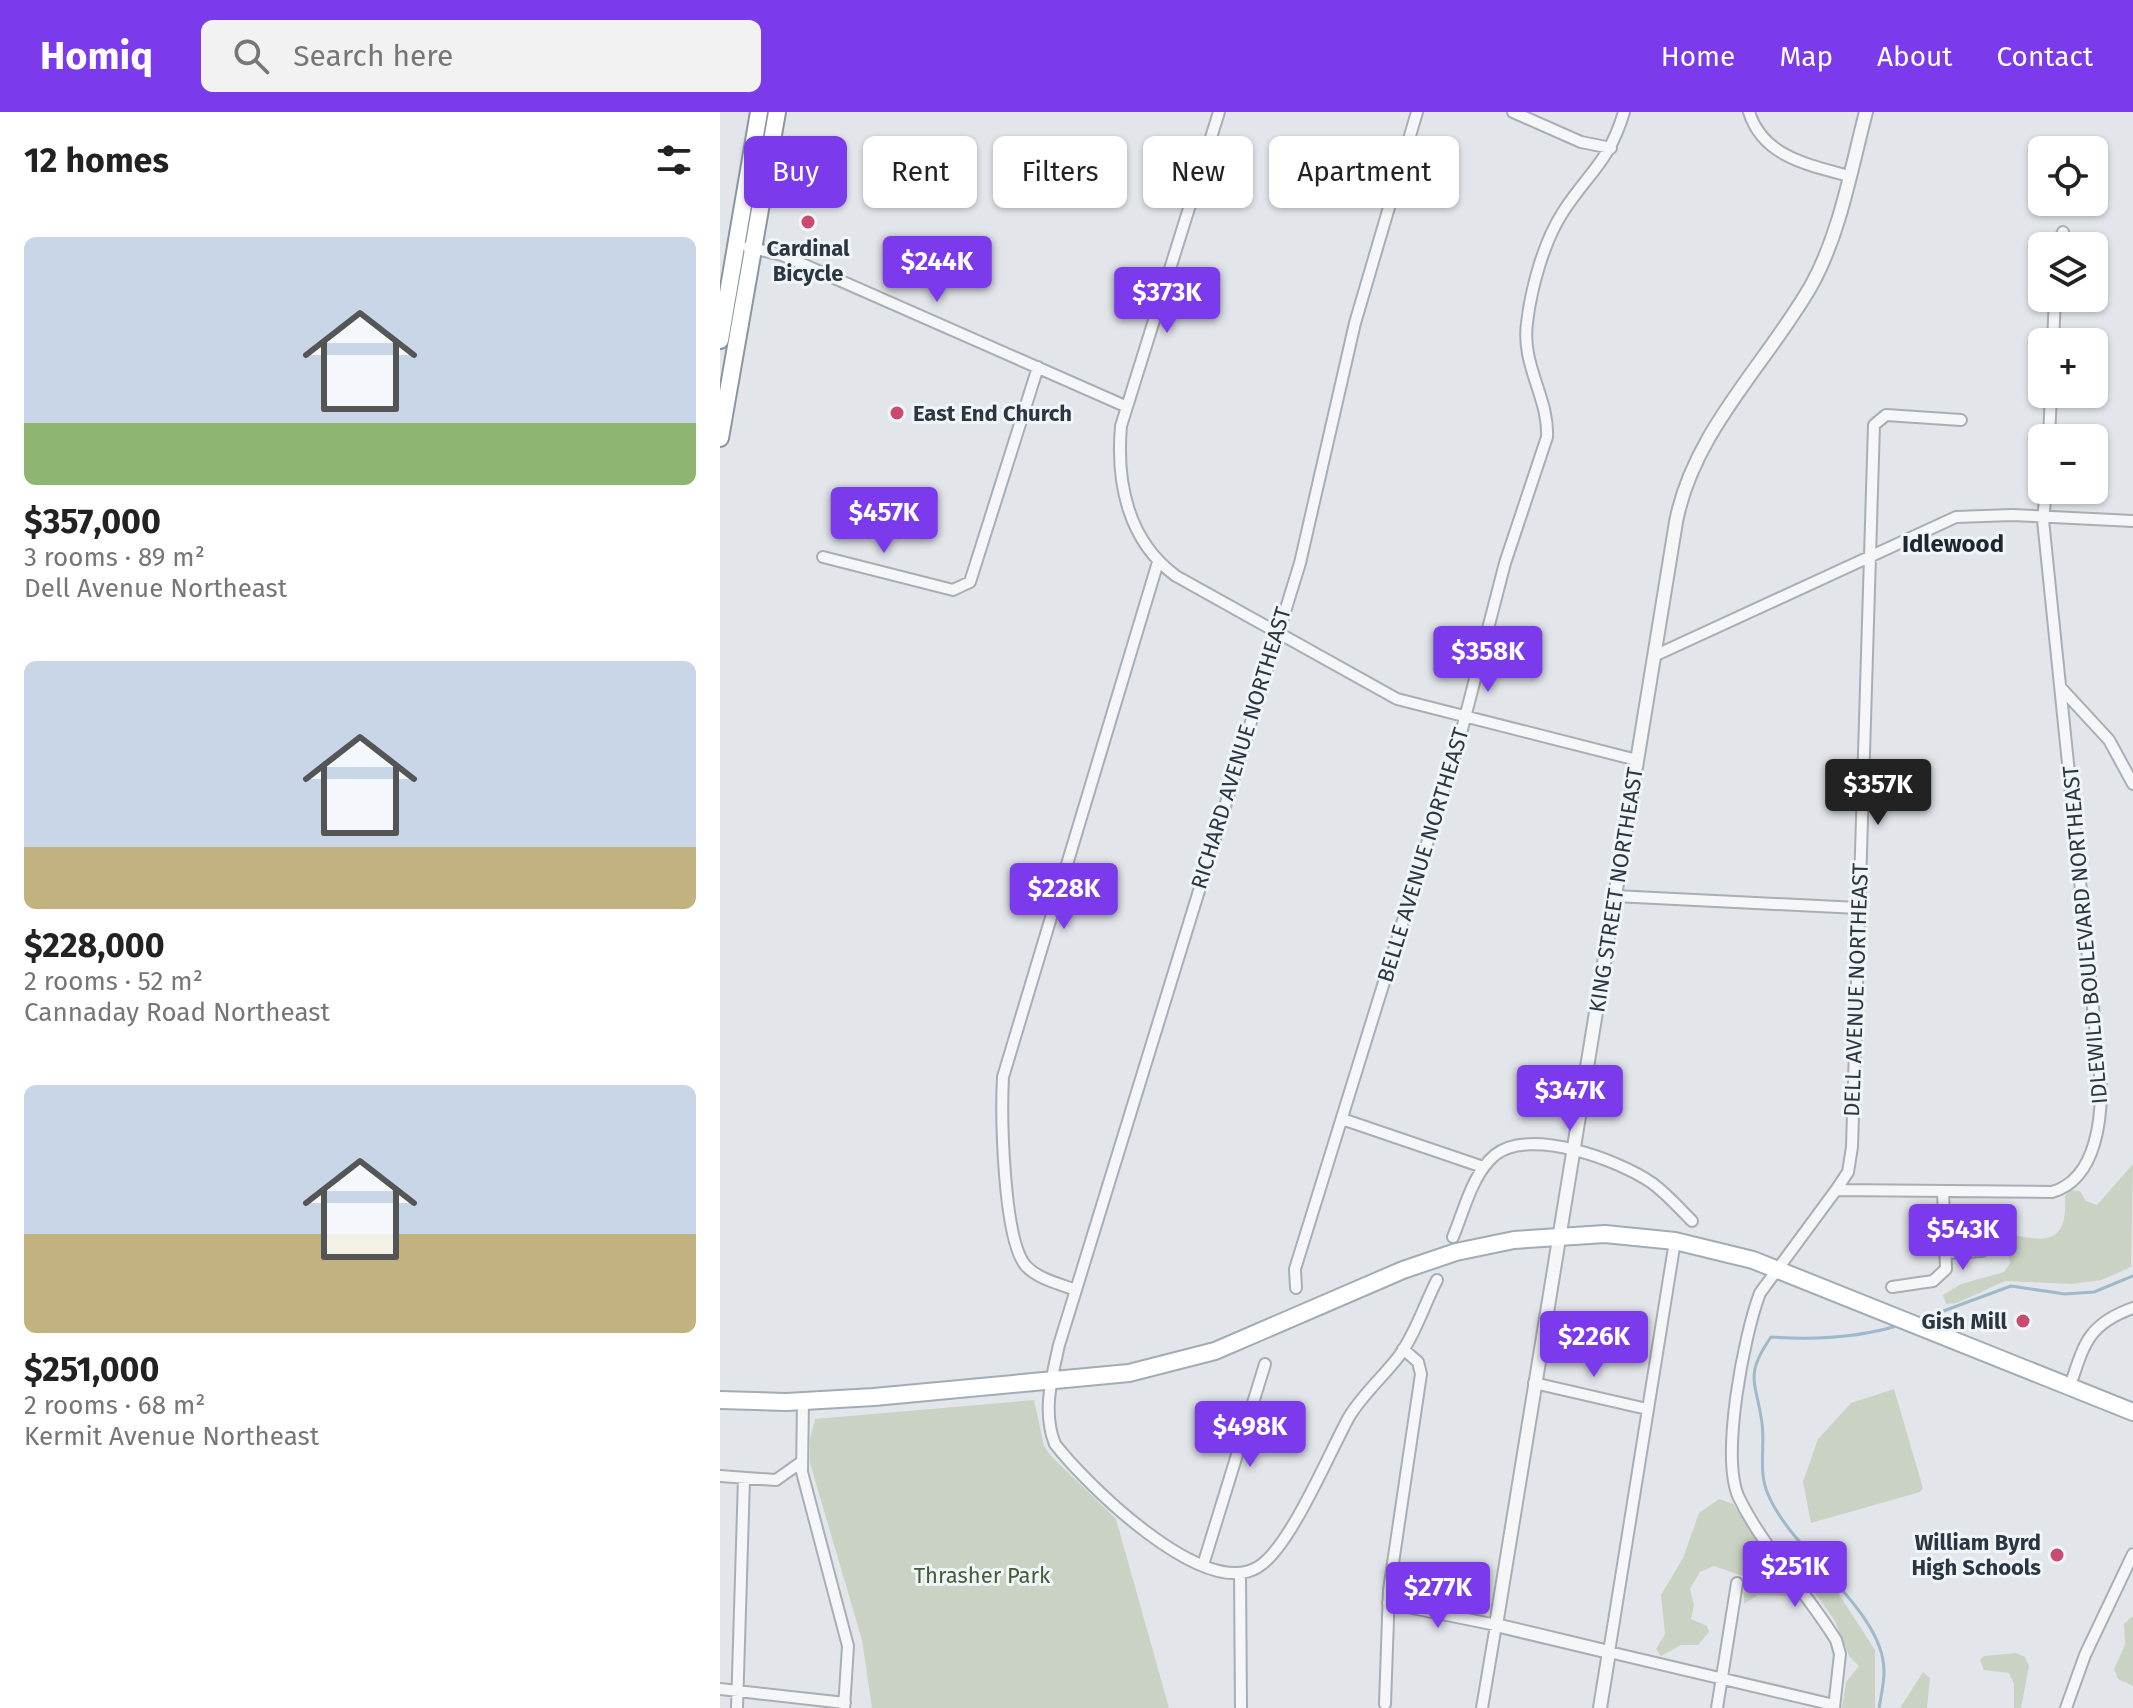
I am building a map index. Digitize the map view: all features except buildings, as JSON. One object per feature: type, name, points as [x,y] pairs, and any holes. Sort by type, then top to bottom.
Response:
[{"type":"main road","points":[[720,438],[759,112]]},
{"type":"main road","points":[[720,340],[777,112]]},
{"type":"main road","points":[[720,1400],[803,1401],[1129,1373],[1187,1360],[1250,1338],[1423,1263],[1482,1246],[1559,1236],[1605,1234],[1675,1241],[1720,1250],[1777,1268],[2133,1412]]},
{"type":"street","points":[[1219,112],[1125,406],[1120,443],[1127,505],[1140,539],[1158,562],[1176,576],[1385,694],[1637,760]]},
{"type":"street","name":"RICHARD AVENUE NORTHEAST","points":[[1240,1573],[1203,1565],[1138,1526],[1060,1450],[1050,1429],[1051,1381],[1076,1290],[1312,519],[1361,297],[1417,112]]},
{"type":"street","points":[[1513,112],[1581,142],[1611,148]]},
{"type":"street","name":"BELLE AVENUE NORTHEAST","points":[[1296,1288],[1295,1269],[1465,716],[1505,563],[1547,437],[1546,417],[1526,357],[1530,305],[1555,227],[1611,148],[1624,112]]},
{"type":"street","points":[[1749,112],[1759,134],[1782,154],[1849,176]]},
{"type":"street","name":"KING STREET NORTHEAST","points":[[1482,1708],[1685,481],[1705,443],[1809,289],[1833,232],[1866,112]]},
{"type":"street","points":[[745,246],[792,259],[1125,406]]},
{"type":"street","points":[[823,557],[959,589],[974,577],[1038,367]]},
{"type":"street","name":"DELL AVENUE NORTHEAST","points":[[1836,1190],[1848,1172],[1852,1147],[1874,425],[1886,415],[1961,420]]},
{"type":"street","name":"IDLEWILD BOULEVARD NORTHEAST","points":[[1836,1190],[2059,1190],[2083,1165],[2101,1124],[2100,1075],[2043,517],[2044,504]]},
{"type":"street","points":[[1654,656],[1956,517],[1977,514],[2133,521]]},
{"type":"street","points":[[1076,1290],[1033,1272],[1015,1247],[1003,1138],[1003,1077],[1158,562]]},
{"type":"street","points":[[2061,688],[2109,740],[2133,784]]},
{"type":"street","points":[[1615,896],[1858,908]]},
{"type":"street","points":[[1342,1119],[1483,1167]]},
{"type":"street","points":[[1453,1237],[1483,1167],[1499,1152],[1515,1145],[1534,1144],[1614,1162],[1665,1194],[1692,1221]]},
{"type":"street","points":[[1388,1603],[1496,1625],[1834,1707],[1840,1654],[1836,1640],[1749,1516],[1734,1481],[1734,1420],[1753,1313],[1760,1293],[1836,1190]]},
{"type":"street","points":[[1892,1287],[1938,1279],[1946,1269],[1948,1253],[1943,1191]]},
{"type":"street","points":[[1600,1708],[1675,1241]]},
{"type":"street","points":[[1948,1253],[1982,1251]]},
{"type":"street","points":[[1241,1708],[1240,1573],[1263,1563],[1283,1539],[1350,1415],[1403,1349],[1437,1280]]},
{"type":"street","points":[[2070,1386],[2085,1342],[2093,1330],[2106,1319],[2133,1308]]},
{"type":"street","points":[[1385,1704],[1388,1603],[1419,1365],[1403,1349]]},
{"type":"street","points":[[1203,1565],[1265,1364]]},
{"type":"street","points":[[1534,1383],[1647,1409]]},
{"type":"street","points":[[720,1689],[844,1705],[849,1666],[846,1631],[807,1500],[800,1463],[803,1401]]},
{"type":"street","points":[[720,1476],[776,1480],[800,1463]]},
{"type":"street","points":[[737,1708],[744,1479]]},
{"type":"street","points":[[2066,1708],[2085,1655],[2133,1554]]},
{"type":"street","points":[[1717,1708],[1737,1583]]},
{"type":"green space","points":[[2133,1164],[2131,1267],[2102,1280],[2072,1284],[2005,1281],[1957,1303],[1946,1304],[1943,1295],[1961,1284],[2004,1272],[2010,1263],[2008,1252],[1984,1246],[1980,1239],[1990,1234],[2046,1238],[2057,1233],[2064,1220],[2065,1196],[2071,1190],[2080,1191],[2086,1201],[2097,1205]]},
{"type":"green space","points":[[1894,1389],[1923,1488],[1920,1492],[1811,1523],[1803,1482],[1818,1439],[1851,1403]]},
{"type":"green space","name":"Thrasher Park","points":[[1034,1400],[1044,1446],[1050,1455],[1116,1519],[1169,1708],[872,1708],[862,1640],[810,1463],[810,1439],[815,1419]]},
{"type":"green space","points":[[1719,1499],[1733,1504],[1791,1590],[1785,1596],[1758,1595],[1744,1604],[1743,1576],[1714,1566],[1700,1572],[1690,1589],[1694,1605],[1691,1619],[1707,1626],[1709,1632],[1698,1645],[1681,1645],[1661,1656],[1656,1649],[1665,1634],[1661,1595],[1683,1558],[1699,1513]]},
{"type":"green space","points":[[1815,1577],[1831,1582],[1875,1650],[1875,1708],[1842,1708],[1846,1682],[1859,1666],[1849,1656],[1835,1621],[1811,1587]]},
{"type":"green space","points":[[2131,1617],[2133,1686],[2118,1679],[2114,1669],[2125,1645],[2124,1624]]},
{"type":"green space","points":[[2016,1653],[2025,1657],[2029,1666],[2021,1708],[2014,1708],[2014,1684],[2009,1673],[1984,1670],[1980,1660],[1984,1656]]},
{"type":"green space","points":[[1923,1672],[1930,1678],[1927,1708],[1900,1708]]},
{"type":"waterway","points":[[1919,1320],[2011,1286],[2065,1294],[2094,1292],[2133,1276]]},
{"type":"waterway","points":[[1879,1708],[1884,1672],[1880,1649],[1869,1625],[1853,1602],[1793,1534],[1777,1512],[1766,1489],[1762,1423],[1754,1379],[1757,1361],[1771,1337],[1836,1337],[1900,1325]]},
{"type":"place","name":"Cardinal Bicycle","points":[[808,222]]},
{"type":"place","name":"East End Church","points":[[897,413]]},
{"type":"place","name":"Gish Mill","points":[[2023,1321]]},
{"type":"place","name":"William Byrd High Schools","points":[[2057,1555]]},
{"type":"district","name":"Idlewood","points":[[1953,544]]}]
